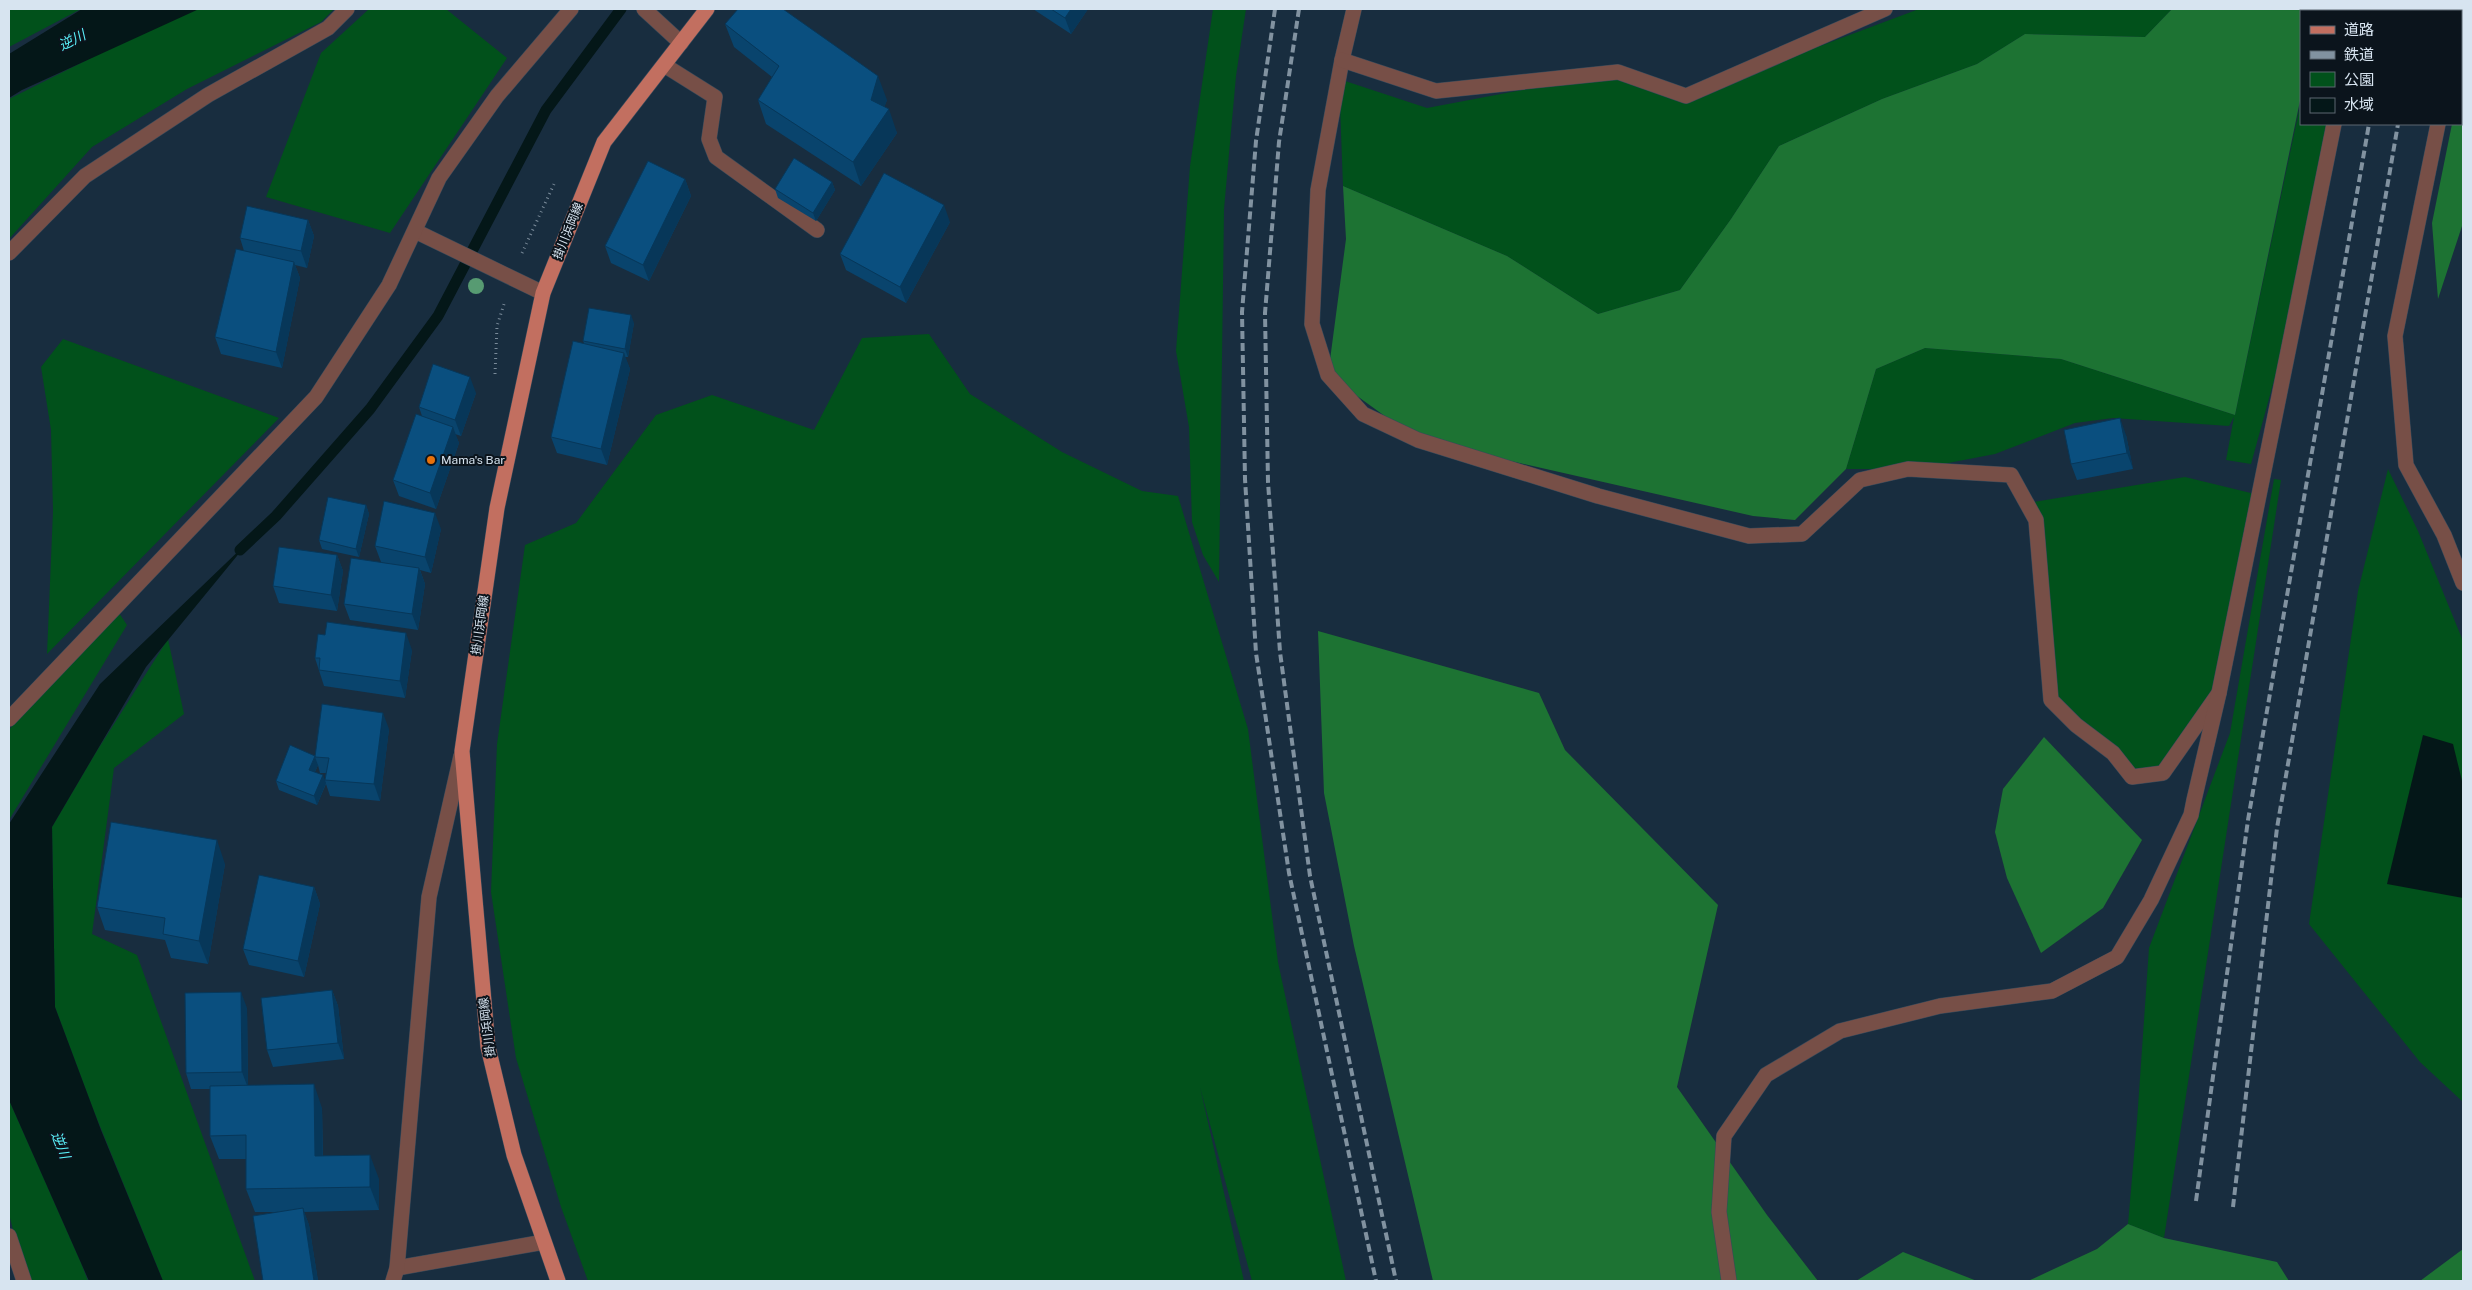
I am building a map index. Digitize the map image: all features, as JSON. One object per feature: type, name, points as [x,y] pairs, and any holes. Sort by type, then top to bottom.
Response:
[{"type":"main road","name":"掛川浜岡線","points":[[558,1281],[514,1156],[488,1047],[462,751],[497,508],[543,293],[604,142],[707,9]]},
{"type":"street","points":[[9,253],[85,176],[208,95],[328,28],[347,9]]},
{"type":"street","points":[[9,719],[316,397],[389,285],[445,170],[497,96],[571,9]]},
{"type":"street","points":[[1354,9],[1342,60],[1318,190],[1312,324],[1328,375],[1363,414],[1418,440],[1598,496],[1749,536],[1802,534],[1860,480],[1908,469],[2012,475],[2036,520],[2051,700],[2076,725],[2113,753],[2132,777],[2163,773],[2219,693]]},
{"type":"street","points":[[1342,60],[1436,91],[1618,72],[1686,96],[1885,9]]},
{"type":"street","points":[[647,12],[681,43]]},
{"type":"street","points":[[664,66],[715,97],[709,139],[716,157],[817,230]]},
{"type":"street","points":[[1729,1281],[1719,1212],[1724,1136],[1766,1075],[1840,1031],[1940,1006],[2052,991],[2117,957],[2151,900],[2190,815],[2219,693],[2334,125]]},
{"type":"street","points":[[2438,125],[2395,336],[2406,465],[2444,534],[2463,583]]},
{"type":"street","points":[[415,231],[543,293]]},
{"type":"street","points":[[462,751],[429,897],[395,1275],[544,1242]]},
{"type":"street","points":[[9,1236],[24,1281]]},
{"type":"green space","points":[[9,9],[81,9],[9,47]]},
{"type":"green space","points":[[189,9],[334,9],[321,22],[187,89],[92,147],[9,239],[9,99]]},
{"type":"green space","points":[[369,9],[446,9],[507,58],[390,233],[266,197],[321,53]]},
{"type":"green space","points":[[1213,9],[1246,9],[1236,76],[1224,209],[1219,582],[1203,555],[1192,522],[1189,427],[1176,351],[1190,166]]},
{"type":"green space","points":[[1919,9],[2172,9],[2145,37],[2025,34],[1977,64],[1882,99],[1779,146],[1731,219],[1680,290],[1598,314],[1507,256],[1343,186],[1339,79],[1427,108],[1618,72],[1686,96]]},
{"type":"green space","points":[[2172,9],[2320,9],[2300,10],[2300,101],[2235,415],[2061,359],[1925,348],[1876,369],[1846,469],[1795,520],[1753,516],[1418,440],[1328,375],[1346,239],[1343,186],[1507,256],[1598,314],[1680,290],[1731,219],[1779,146],[1882,99],[1977,64],[2025,34],[2145,37]]},
{"type":"green space","points":[[2463,71],[2463,223],[2438,299],[2432,223],[2452,125],[2462,125]]},
{"type":"green space","points":[[2300,106],[2300,125],[2331,125],[2278,366],[2251,464],[2226,460],[2234,417],[2229,426],[2113,418],[2075,423],[1995,454],[1917,469],[1846,469],[1876,369],[1925,348],[2061,359],[2235,415]]},
{"type":"green space","points":[[929,334],[970,394],[1062,452],[1142,491],[1178,496],[1248,729],[1278,962],[1346,1281],[1252,1281],[1200,1087],[1244,1281],[588,1281],[561,1207],[516,1058],[491,892],[497,744],[525,545],[576,523],[656,415],[712,395],[814,430],[862,338]]},
{"type":"green space","points":[[63,339],[279,418],[47,654],[53,511],[51,430],[41,367]]},
{"type":"green space","points":[[2388,469],[2418,531],[2463,641],[2463,1102],[2420,1062],[2309,924],[2358,591]]},
{"type":"green space","points":[[2185,477],[2259,495],[2219,693],[2163,773],[2123,766],[2051,700],[2027,503]]},
{"type":"green space","points":[[2274,479],[2281,480],[2164,1238],[2128,1224],[2149,948],[2230,733]]},
{"type":"green space","points":[[115,607],[127,625],[9,820],[9,730],[54,672]]},
{"type":"green space","points":[[1318,631],[1539,693],[1565,750],[1718,905],[1677,1087],[1767,1215],[1818,1281],[1433,1281],[1354,946],[1324,793]]},
{"type":"green space","points":[[168,639],[184,714],[114,768],[92,934],[137,955],[255,1281],[163,1281],[93,1109],[55,1007],[52,827],[95,754]]},
{"type":"green space","points":[[2044,737],[2142,840],[2103,908],[2041,953],[2007,878],[1995,832],[2003,789]]},
{"type":"green space","points":[[9,1100],[88,1281],[26,1281],[9,1214]]},
{"type":"green space","points":[[2128,1224],[2164,1238],[2277,1262],[2289,1281],[2028,1281],[2097,1249]]},
{"type":"green space","points":[[2463,1249],[2463,1281],[2420,1281]]},
{"type":"green space","points":[[1903,1252],[1977,1281],[1856,1281]]},
{"type":"water","name":"逆川","points":[[82,9],[199,9],[22,90],[9,98],[9,54]]},
{"type":"water","name":"逆川","points":[[250,540],[146,667],[52,827],[55,1007],[101,1130],[163,1281],[89,1281],[9,1100],[9,824],[100,684]]},
{"type":"water","points":[[2423,735],[2453,744],[2463,785],[2463,898],[2387,884]]},
{"type":"building","points":[[738,9],[783,9],[878,76],[871,100],[889,109],[853,162],[758,100],[779,66],[725,24]]},
{"type":"building","points":[[1051,9],[1071,9],[1065,18]]},
{"type":"building","points":[[794,158],[832,182],[813,213],[775,189]]},
{"type":"building","points":[[648,161],[685,179],[643,265],[605,246]]},
{"type":"building","points":[[884,173],[944,205],[900,287],[840,254]]},
{"type":"building","points":[[247,206],[308,220],[301,251],[240,238]]},
{"type":"building","points":[[236,249],[294,262],[276,352],[215,337]]},
{"type":"building","points":[[589,308],[631,315],[625,349],[583,341]]},
{"type":"building","points":[[573,341],[624,353],[601,449],[551,437]]},
{"type":"building","points":[[433,364],[470,377],[455,420],[419,407]]},
{"type":"building","points":[[416,414],[453,427],[430,493],[393,480]]},
{"type":"building","points":[[2120,418],[2127,453],[2071,464],[2064,430]]},
{"type":"building","points":[[328,497],[366,505],[356,549],[319,540]]},
{"type":"building","points":[[384,501],[435,513],[425,557],[375,546]]},
{"type":"building","points":[[279,547],[337,555],[331,595],[273,586]]},
{"type":"building","points":[[351,558],[419,568],[412,614],[344,604]]},
{"type":"building","points":[[327,622],[406,633],[400,681],[319,670],[320,658],[315,658],[318,634],[325,635]]},
{"type":"building","points":[[322,704],[383,713],[374,784],[325,780],[329,758],[315,757]]},
{"type":"building","points":[[290,745],[315,756],[309,770],[323,775],[314,796],[276,781]]},
{"type":"building","points":[[111,822],[217,840],[199,941],[163,934],[165,918],[97,907]]},
{"type":"building","points":[[259,875],[314,887],[298,961],[243,949]]},
{"type":"building","points":[[332,990],[338,1043],[267,1050],[261,998]]},
{"type":"building","points":[[241,992],[242,1072],[186,1073],[185,993]]},
{"type":"building","points":[[314,1084],[315,1156],[370,1155],[370,1187],[246,1189],[246,1135],[210,1136],[210,1086]]},
{"type":"building","points":[[303,1208],[314,1281],[263,1281],[253,1216]]},
{"type":"waterway","points":[[240,550],[276,516],[370,409],[438,316],[546,110],[621,9]]},
{"type":"railway","points":[[1275,9],[1256,141],[1242,312],[1245,479],[1256,653],[1289,873],[1376,1281]]},
{"type":"railway","points":[[1299,9],[1279,142],[1265,313],[1268,482],[1280,652],[1310,876],[1396,1281]]},
{"type":"railway","points":[[2196,1201],[2248,820],[2369,125]]},
{"type":"railway","points":[[2233,1207],[2277,828],[2398,125]]},
{"type":"place","name":"Mama's Bar","points":[[431,460]]}]
